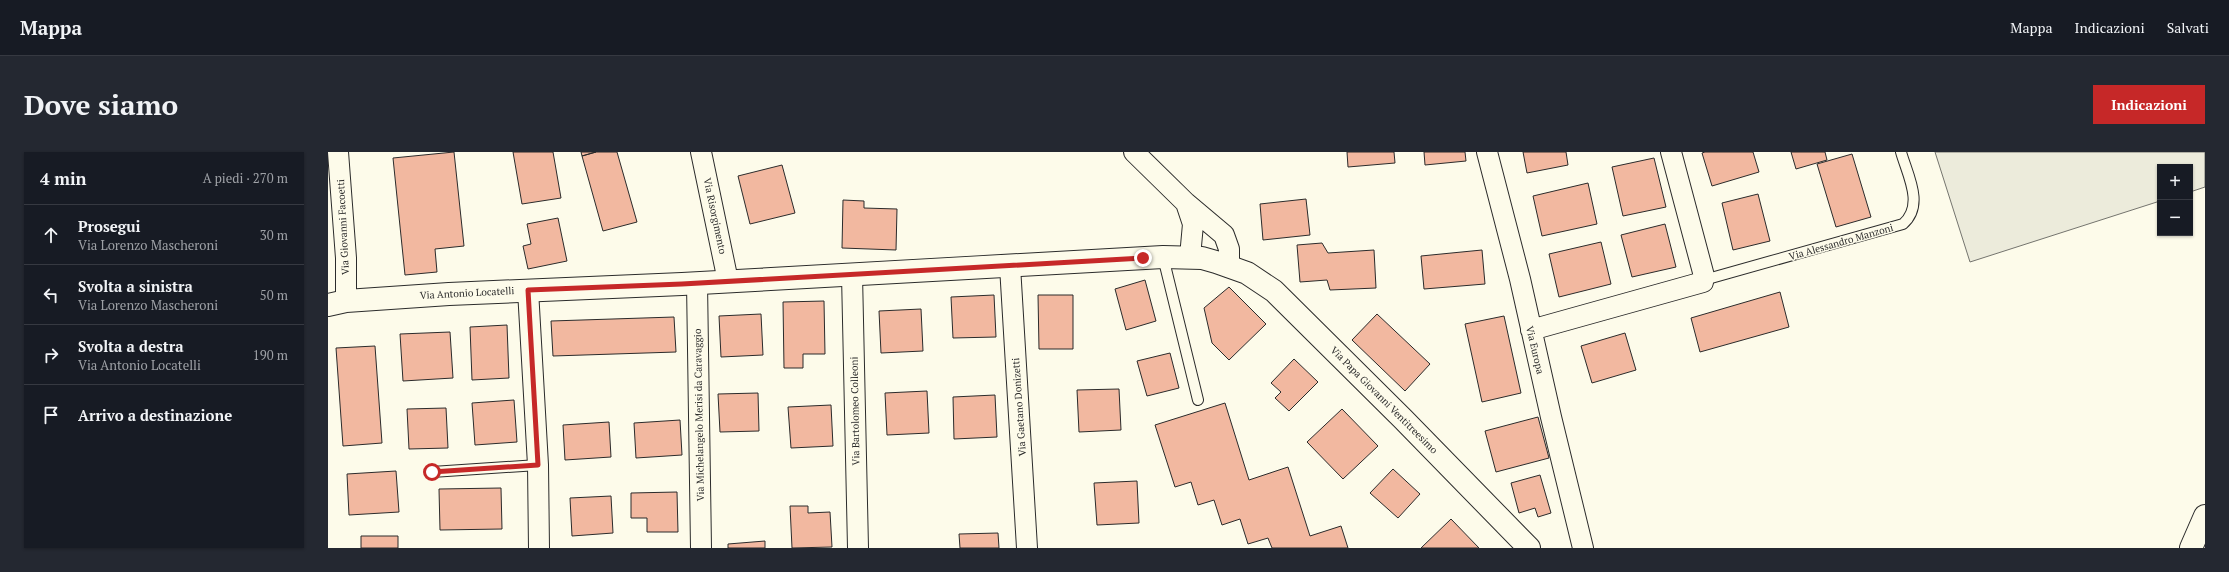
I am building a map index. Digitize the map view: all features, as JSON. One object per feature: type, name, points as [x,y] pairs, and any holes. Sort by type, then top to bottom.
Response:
[{"type":"main road","name":"Via Antonio Locatelli","points":[[337,303],[528,290],[852,275],[1163,257]]},
{"type":"main road","name":"Via Papa Giovanni Ventitreesimo","points":[[1163,257],[1202,258],[1229,266],[1260,280],[1274,291],[1403,419],[1529,548]]},
{"type":"main road","points":[[2191,548],[2205,516]]},
{"type":"street","name":"Via Giovanni Facoetti","points":[[337,303],[346,258],[338,152]]},
{"type":"street","name":"Via Risorgimento","points":[[701,152],[728,281]]},
{"type":"street","points":[[1134,152],[1186,203],[1224,235],[1230,249],[1229,266]]},
{"type":"street","name":"Via Europa","points":[[1487,152],[1520,279],[1584,548]]},
{"type":"street","points":[[1671,152],[1704,280]]},
{"type":"street","points":[[1186,203],[1193,224],[1190,257]]},
{"type":"street","name":"Via Gaetano Donizetti","points":[[1010,266],[1027,548]]},
{"type":"street","name":"Via Bartolomeo Colleoni","points":[[852,275],[858,548]]},
{"type":"street","name":"Via Alessandro Manzoni","points":[[1531,330],[1702,283],[1704,280]]},
{"type":"street","name":"Via Michelangelo Merisi da Caravaggio","points":[[697,283],[701,548]]},
{"type":"street","points":[[528,290],[538,465],[539,548]]},
{"type":"lane","name":"Via Alessandro Manzoni","points":[[1704,280],[1903,224],[1913,212],[1914,198],[1901,152]]},
{"type":"lane","points":[[1163,257],[1198,400]]},
{"type":"lane","points":[[432,472],[538,465]]},
{"type":"shaded area","points":[[1935,152],[2205,152],[2205,187],[2193,191],[2193,164],[2157,164],[2157,202],[1970,262]]},
{"type":"building","points":[[454,152],[464,246],[435,249],[437,272],[405,275],[393,158]]},
{"type":"building","points":[[513,152],[553,152],[561,198],[522,204]]},
{"type":"building","points":[[581,152],[596,152],[582,156]]},
{"type":"building","points":[[596,152],[617,152],[637,222],[603,231],[582,156]]},
{"type":"building","points":[[1347,152],[1394,152],[1395,163],[1348,167]]},
{"type":"building","points":[[1424,152],[1465,152],[1466,161],[1425,165]]},
{"type":"building","points":[[1523,152],[1566,152],[1568,165],[1527,173]]},
{"type":"building","points":[[1753,152],[1759,172],[1712,186],[1702,153]]},
{"type":"building","points":[[1791,152],[1825,152],[1827,160],[1796,169]]},
{"type":"building","points":[[1852,154],[1871,217],[1836,227],[1817,164]]},
{"type":"building","points":[[1654,158],[1666,207],[1623,216],[1612,167]]},
{"type":"building","points":[[782,165],[795,213],[750,224],[738,176]]},
{"type":"building","points":[[1588,183],[1597,224],[1542,236],[1533,196]]},
{"type":"building","points":[[1758,194],[1770,241],[1733,250],[1722,203]]},
{"type":"building","points":[[1306,199],[1310,235],[1263,240],[1260,204]]},
{"type":"building","points":[[843,200],[864,201],[864,208],[897,209],[896,250],[842,248]]},
{"type":"building","points":[[558,218],[567,261],[528,269],[523,246],[531,244],[527,224]]},
{"type":"building","points":[[1665,224],[1676,267],[1632,277],[1621,235]]},
{"type":"building","points":[[1601,242],[1611,284],[1559,297],[1549,254]]},
{"type":"building","points":[[1322,243],[1328,253],[1374,250],[1376,288],[1330,290],[1327,280],[1300,282],[1297,245]]},
{"type":"building","points":[[1482,250],[1485,284],[1424,289],[1421,256]]},
{"type":"building","points":[[1145,280],[1156,321],[1126,330],[1115,289]]},
{"type":"building","points":[[1229,287],[1266,324],[1229,360],[1212,343],[1204,308]]},
{"type":"building","points":[[1780,292],[1789,327],[1700,352],[1691,318]]},
{"type":"building","points":[[994,295],[996,337],[953,338],[951,297]]},
{"type":"building","points":[[1038,295],[1073,295],[1073,349],[1039,349]]},
{"type":"building","points":[[824,301],[825,354],[803,354],[803,368],[784,368],[783,302]]},
{"type":"building","points":[[921,309],[923,351],[881,353],[879,311]]},
{"type":"building","points":[[761,314],[763,355],[721,357],[719,316]]},
{"type":"building","points":[[1377,314],[1430,364],[1405,391],[1352,340]]},
{"type":"building","points":[[1504,316],[1521,393],[1482,402],[1465,324]]},
{"type":"building","points":[[674,317],[676,352],[553,356],[551,321]]},
{"type":"building","points":[[507,325],[509,378],[472,380],[470,327]]},
{"type":"building","points":[[450,332],[453,378],[403,381],[400,334]]},
{"type":"building","points":[[1625,333],[1636,370],[1592,383],[1581,346]]},
{"type":"building","points":[[375,346],[382,443],[343,446],[336,348]]},
{"type":"building","points":[[1170,353],[1179,388],[1147,396],[1137,361]]},
{"type":"building","points":[[1294,359],[1318,382],[1289,411],[1275,398],[1281,392],[1271,383]]},
{"type":"building","points":[[1119,389],[1121,430],[1079,432],[1077,390]]},
{"type":"building","points":[[927,391],[929,433],[887,435],[885,393]]},
{"type":"building","points":[[758,393],[759,431],[720,432],[718,394]]},
{"type":"building","points":[[995,395],[997,437],[954,439],[953,397]]},
{"type":"building","points":[[514,400],[517,442],[475,445],[472,403]]},
{"type":"building","points":[[1225,403],[1249,480],[1288,467],[1310,536],[1341,526],[1348,548],[1272,548],[1268,538],[1248,544],[1240,519],[1222,525],[1214,500],[1198,505],[1191,482],[1175,487],[1155,425]]},
{"type":"building","points":[[831,405],[833,446],[791,448],[788,407]]},
{"type":"building","points":[[446,408],[448,448],[409,449],[407,409]]},
{"type":"building","points":[[1342,409],[1378,446],[1343,479],[1307,442]]},
{"type":"building","points":[[1538,417],[1549,458],[1496,472],[1485,431]]},
{"type":"building","points":[[680,420],[682,455],[636,458],[634,423]]},
{"type":"building","points":[[609,422],[611,457],[565,460],[563,425]]},
{"type":"building","points":[[1393,469],[1420,494],[1398,518],[1370,493]]},
{"type":"building","points":[[396,471],[399,512],[349,515],[347,474]]},
{"type":"building","points":[[1540,475],[1551,513],[1538,517],[1535,508],[1519,513],[1511,483]]},
{"type":"building","points":[[1137,481],[1139,523],[1097,525],[1094,483]]},
{"type":"building","points":[[501,488],[502,529],[440,530],[439,489]]},
{"type":"building","points":[[677,492],[678,532],[647,532],[647,518],[631,518],[631,493]]},
{"type":"building","points":[[611,496],[613,533],[572,536],[570,498]]},
{"type":"building","points":[[790,506],[808,506],[808,513],[830,512],[832,547],[792,548]]},
{"type":"building","points":[[1451,519],[1479,548],[1421,548]]},
{"type":"building","points":[[998,533],[999,548],[960,548],[959,534]]},
{"type":"building","points":[[361,536],[398,536],[398,548],[361,548]]},
{"type":"building","points":[[765,541],[765,548],[728,548],[728,544]]},
{"type":"route","points":[[432,472],[538,465],[528,290],[682,284],[1045,265],[1143,258]]}]
